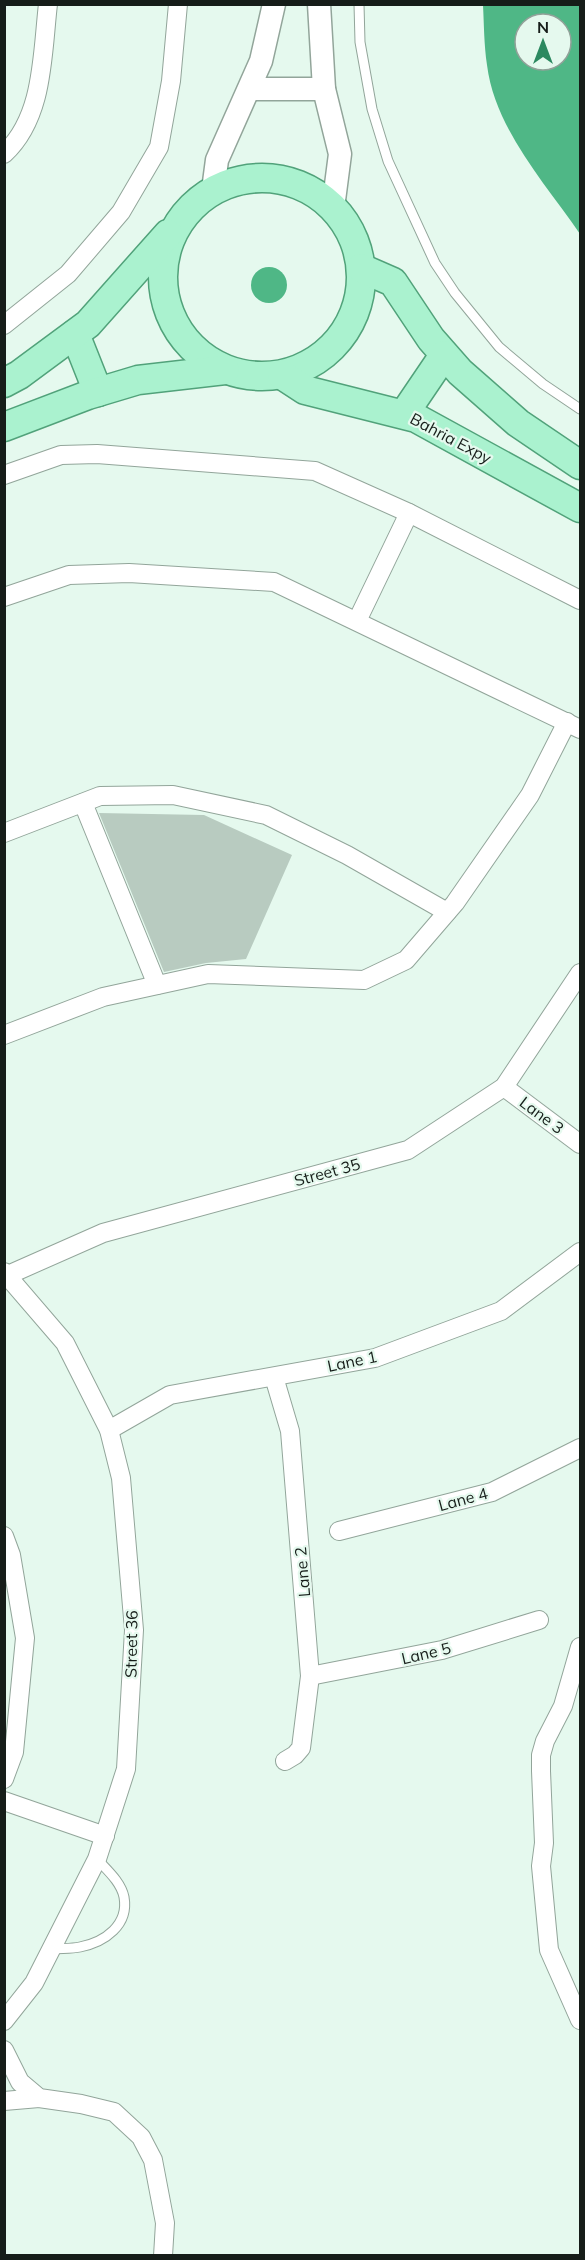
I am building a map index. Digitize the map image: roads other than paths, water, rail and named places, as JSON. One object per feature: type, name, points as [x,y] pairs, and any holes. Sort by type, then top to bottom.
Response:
[{"type":"main road","points":[[4,383],[19,375],[88,324],[191,206],[213,190],[237,181],[263,178],[289,181],[313,192],[333,208],[352,235],[361,268],[360,297],[350,324],[333,348],[309,365],[282,375],[244,376],[225,370],[196,352],[174,326],[162,293],[163,259],[175,227]]},
{"type":"main road","points":[[361,268],[393,282],[444,355],[460,372],[518,423],[580,465]]},
{"type":"main road","points":[[75,334],[98,392]]},
{"type":"main road","points":[[404,414],[444,355]]},
{"type":"main road","points":[[4,426],[138,380],[225,370]]},
{"type":"main road","name":"Bahria Expy","points":[[282,375],[305,390],[404,414],[580,508]]},
{"type":"street","points":[[4,154],[18,142],[38,95],[48,4]]},
{"type":"street","points":[[4,325],[68,274],[121,212],[159,147],[171,81],[178,4]]},
{"type":"street","points":[[213,190],[217,160],[261,61],[274,4]]},
{"type":"street","points":[[319,4],[324,89],[340,154],[333,208]]},
{"type":"street","points":[[250,89],[324,89]]},
{"type":"street","points":[[4,475],[61,455],[98,454],[315,471],[409,513],[580,600]]},
{"type":"street","points":[[357,621],[409,513]]},
{"type":"street","points":[[4,597],[69,576],[129,573],[274,582],[574,726],[530,795],[447,912],[406,960],[364,980],[208,974],[103,997],[4,1035]]},
{"type":"street","points":[[4,833],[100,796],[173,795],[266,815],[347,855],[447,912]]},
{"type":"street","points":[[83,803],[157,985]]},
{"type":"street","name":"Street 35","points":[[6,1273],[104,1233],[408,1150],[504,1087],[580,973]]},
{"type":"street","name":"Lane 3","points":[[504,1087],[580,1144]]},
{"type":"street","name":"Lane 1","points":[[109,1430],[170,1395],[375,1358],[501,1311],[580,1252]]},
{"type":"street","name":"Street 36","points":[[4,2021],[34,1983],[97,1860],[105,1836],[126,1769],[134,1630],[121,1478],[109,1430],[65,1343],[6,1273]]},
{"type":"street","name":"Lane 2","points":[[273,1377],[290,1431],[310,1676],[302,1748],[285,1761]]},
{"type":"street","name":"Lane 4","points":[[339,1531],[492,1492],[580,1448]]},
{"type":"street","points":[[4,1536],[11,1555],[25,1638],[14,1752],[4,1779]]},
{"type":"street","name":"Lane 5","points":[[310,1676],[442,1650],[539,1620]]},
{"type":"street","points":[[580,1647],[563,1706],[545,1741],[541,1755],[544,1842],[541,1866],[549,1950],[580,2020]]},
{"type":"street","points":[[4,1801],[105,1836]]},
{"type":"street","points":[[4,2050],[20,2082],[39,2098]]},
{"type":"street","points":[[4,2101],[39,2098],[81,2104],[114,2112],[141,2137],[153,2160],[163,2212],[165,2223],[163,2256]]},
{"type":"lane","points":[[359,4],[360,42],[372,109],[388,161],[435,264],[455,293],[499,347],[543,384],[580,409]]},
{"type":"lane","points":[[52,1948],[80,1947],[97,1941],[115,1932],[123,1919],[124,1897],[115,1879],[97,1860]]}]
